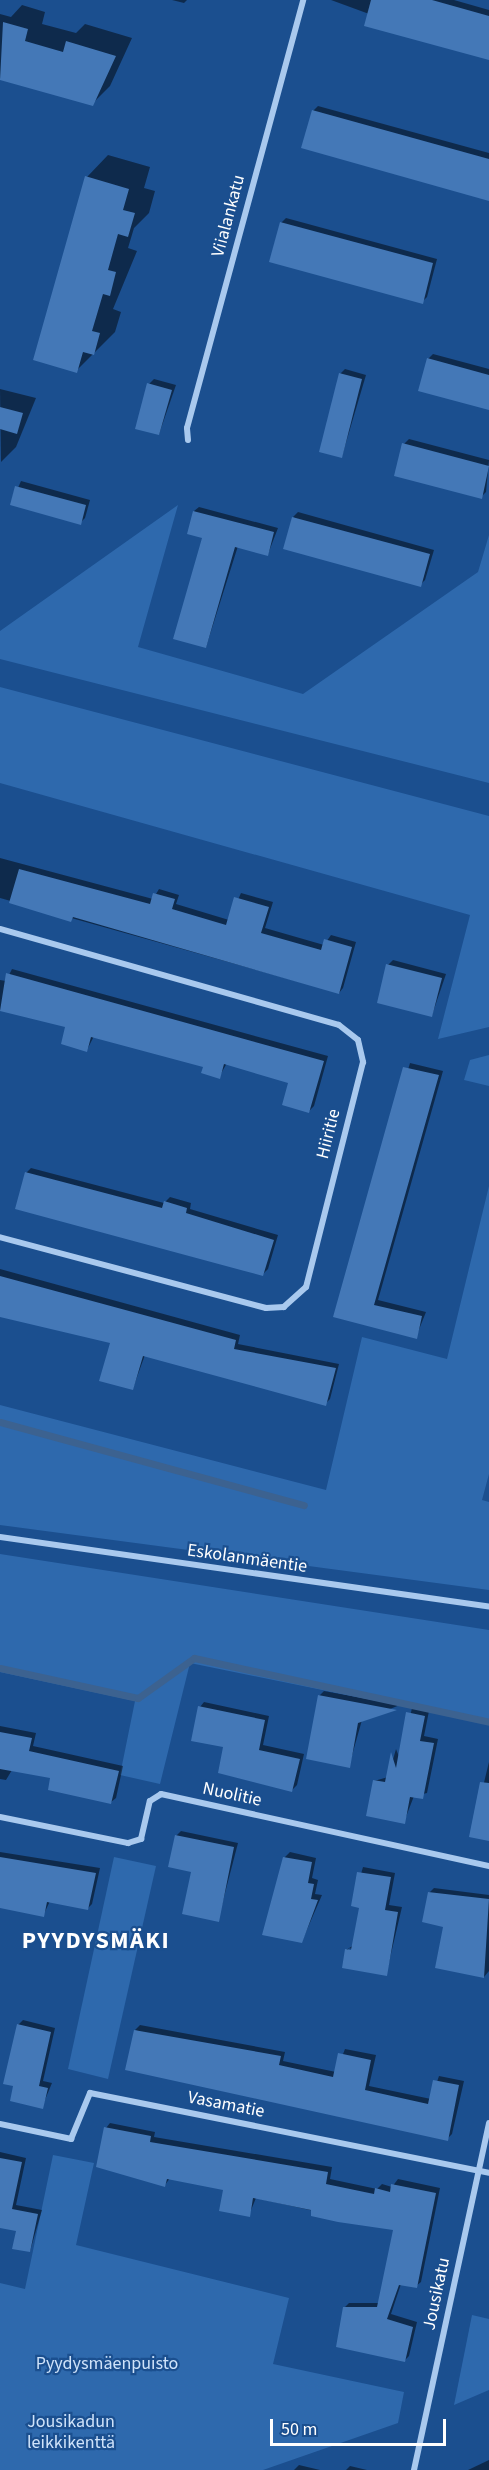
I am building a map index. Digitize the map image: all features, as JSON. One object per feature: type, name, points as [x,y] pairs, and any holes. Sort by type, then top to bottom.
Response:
[{"type":"street","name":"Viialankatu","points":[[188,440],[187,428],[303,0]]},
{"type":"street","name":"Hiiritie","points":[[0,929],[339,1025],[358,1040],[363,1062],[306,1287],[284,1307],[266,1308],[0,1237]]},
{"type":"street","name":"Eskolanmäentie","points":[[0,1537],[489,1607]]},
{"type":"street","name":"Nuolitie","points":[[0,1817],[128,1843],[141,1839],[150,1801],[161,1794],[489,1866]]},
{"type":"street","name":"Vasamatie","points":[[0,2124],[71,2139],[90,2093],[479,2170]]},
{"type":"street","name":"Jousikatu","points":[[414,2470],[489,2123]]},
{"type":"street","points":[[479,2170],[489,2173]]},
{"type":"green space","points":[[178,505],[138,647],[303,694],[478,572],[489,535],[489,783],[0,659],[0,631]]},
{"type":"green space","points":[[0,687],[489,816],[489,1027],[438,1039],[470,915],[0,783]]},
{"type":"green space","points":[[489,1055],[489,1086],[464,1080],[470,1060]]},
{"type":"green space","points":[[489,1186],[489,1474],[482,1500],[489,1502],[489,1590],[0,1525],[0,1405],[326,1490],[362,1337],[447,1359]]},
{"type":"green space","points":[[0,1554],[489,1630],[489,1724],[190,1663],[160,1784],[120,1775],[135,1701],[0,1672]]},
{"type":"green space","points":[[114,1857],[156,1866],[108,2079],[68,2069]]},
{"type":"green space","name":"Pyydysmäenpuisto","points":[[53,2155],[94,2163],[76,2245],[289,2298],[273,2364],[404,2392],[398,2423],[263,2470],[0,2470],[0,2283],[25,2289]]},
{"type":"green space","points":[[472,2315],[489,2319],[489,2390],[454,2405]]},
{"type":"building","points":[[371,0],[432,0],[489,16],[489,60],[364,26]]},
{"type":"building","points":[[3,22],[28,29],[25,41],[63,52],[66,41],[116,56],[93,106],[0,80]]},
{"type":"building","points":[[312,110],[489,159],[489,201],[301,148]]},
{"type":"building","points":[[85,176],[129,189],[123,210],[135,213],[128,237],[118,234],[108,270],[116,272],[110,296],[103,294],[92,331],[100,333],[94,355],[83,352],[77,373],[33,360]]},
{"type":"building","points":[[280,222],[433,263],[423,304],[269,262]]},
{"type":"building","points":[[427,358],[489,375],[489,410],[418,391]]},
{"type":"building","points":[[339,373],[362,379],[342,458],[319,452]]},
{"type":"building","points":[[147,383],[172,390],[159,435],[135,429]]},
{"type":"building","points":[[0,407],[23,413],[17,434],[0,429]]},
{"type":"building","points":[[402,443],[489,466],[482,499],[394,476]]},
{"type":"building","points":[[15,486],[86,505],[81,525],[10,505]]},
{"type":"building","points":[[193,511],[274,532],[268,556],[235,547],[206,648],[173,639],[202,538],[187,534]]},
{"type":"building","points":[[292,517],[430,554],[421,587],[283,549]]},
{"type":"building","points":[[19,869],[150,904],[153,893],[175,899],[172,909],[226,925],[234,897],[269,907],[261,933],[321,950],[324,939],[352,947],[339,994],[73,917],[71,922],[9,903]]},
{"type":"building","points":[[386,964],[442,978],[432,1017],[377,1003]]},
{"type":"building","points":[[6,973],[324,1061],[309,1113],[282,1105],[288,1083],[224,1064],[220,1079],[201,1073],[203,1067],[91,1037],[87,1052],[61,1044],[65,1027],[0,1011]]},
{"type":"building","points":[[403,1067],[439,1075],[374,1305],[422,1316],[417,1339],[333,1317]]},
{"type":"building","points":[[25,1172],[162,1208],[164,1201],[187,1208],[186,1213],[274,1240],[263,1276],[15,1209]]},
{"type":"building","points":[[0,1276],[236,1340],[234,1349],[336,1368],[326,1406],[143,1356],[133,1390],[99,1381],[110,1343],[0,1317]]},
{"type":"building","points":[[318,1695],[397,1710],[358,1723],[350,1768],[306,1759]]},
{"type":"building","points":[[198,1706],[265,1720],[259,1750],[300,1759],[292,1792],[218,1773],[223,1747],[191,1741]]},
{"type":"building","points":[[406,1712],[425,1716],[420,1741],[434,1743],[423,1799],[410,1797],[405,1824],[366,1816],[373,1780],[385,1782],[391,1752],[396,1768]]},
{"type":"building","points":[[0,1732],[32,1738],[29,1751],[119,1771],[111,1804],[48,1790],[50,1778],[0,1769]]},
{"type":"building","points":[[480,1782],[489,1783],[489,1841],[469,1837]]},
{"type":"building","points":[[175,1835],[234,1847],[219,1922],[182,1914],[191,1872],[168,1867]]},
{"type":"building","points":[[0,1857],[96,1873],[88,1910],[47,1902],[44,1917],[0,1908]]},
{"type":"building","points":[[283,1857],[312,1862],[308,1883],[314,1884],[311,1899],[318,1900],[302,1943],[262,1935]]},
{"type":"building","points":[[357,1872],[391,1877],[385,1910],[398,1912],[387,1976],[342,1968],[345,1949],[351,1950],[359,1908],[351,1906]]},
{"type":"building","points":[[428,1892],[489,1899],[484,1978],[435,1968],[443,1927],[422,1922]]},
{"type":"building","points":[[17,2024],[51,2032],[39,2086],[48,2088],[43,2109],[10,2101],[13,2086],[3,2084]]},
{"type":"building","points":[[134,2030],[281,2056],[279,2065],[333,2077],[338,2053],[371,2060],[365,2090],[428,2104],[433,2080],[459,2085],[448,2141],[125,2070]]},
{"type":"building","points":[[104,2127],[151,2136],[150,2142],[328,2172],[326,2184],[374,2194],[375,2188],[390,2192],[391,2184],[436,2193],[417,2288],[399,2285],[387,2319],[413,2327],[405,2362],[336,2347],[343,2307],[377,2307],[393,2230],[311,2216],[311,2210],[253,2198],[250,2217],[219,2211],[223,2190],[167,2179],[165,2187],[96,2167]]},
{"type":"building","points":[[0,2158],[22,2162],[12,2209],[38,2214],[30,2252],[12,2249],[16,2231],[0,2228]]},
{"type":"waterway","points":[[0,1422],[304,1505]]},
{"type":"waterway","points":[[0,1668],[138,1698],[194,1658],[489,1722]]},
{"type":"district","name":"PYYDYSMÄKI","points":[[96,1941]]},
{"type":"park label","name":"Jousikadun leikkikenttä","points":[[71,2433]]}]
